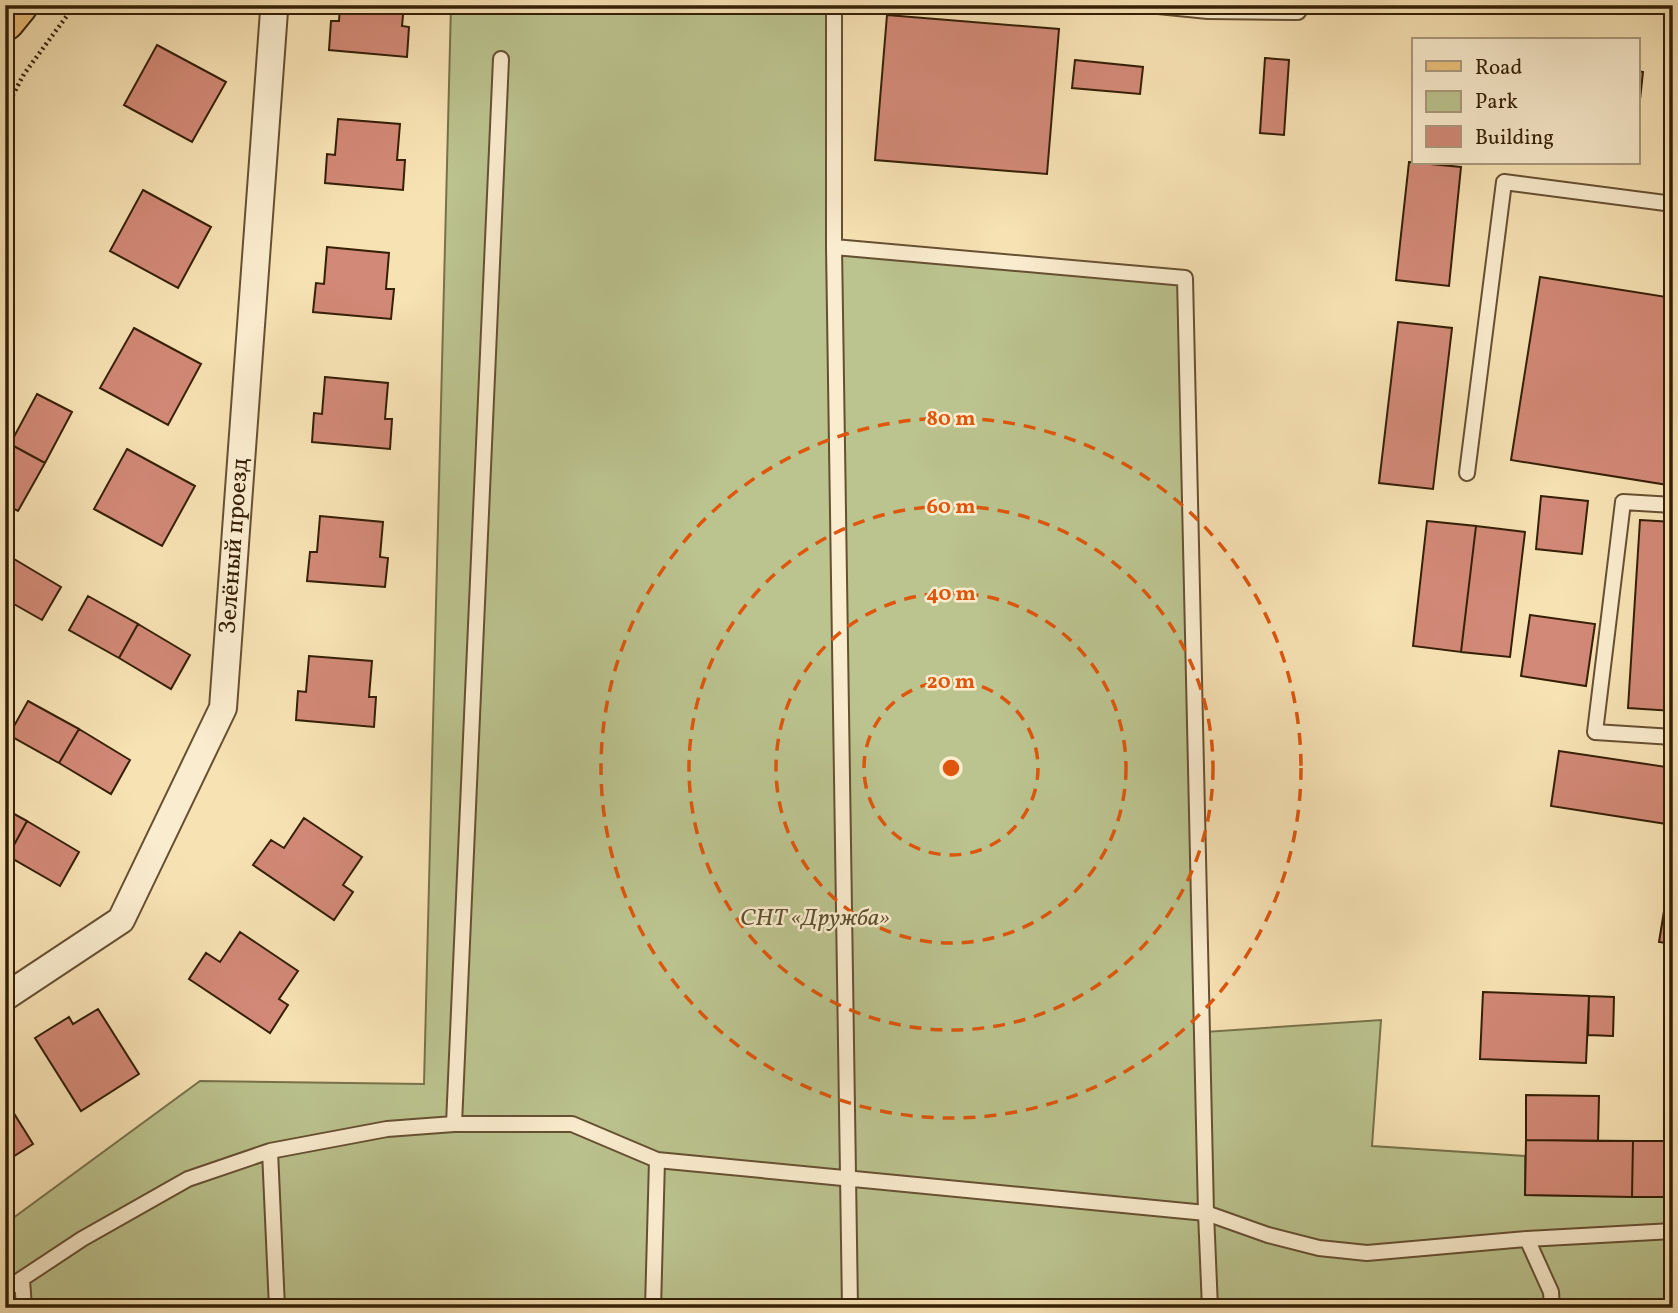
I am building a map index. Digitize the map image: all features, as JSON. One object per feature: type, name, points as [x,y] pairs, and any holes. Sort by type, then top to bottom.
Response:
[{"type":"main road","points":[[5,21],[18,5]]},
{"type":"street","name":"Зелёный проезд","points":[[5,998],[121,920],[223,708],[274,11]]},
{"type":"lane","points":[[834,5],[834,247],[850,1308]]},
{"type":"lane","points":[[1148,5],[1208,11],[1285,12],[1298,12],[1303,5]]},
{"type":"lane","points":[[454,1124],[501,59]]},
{"type":"lane","points":[[1467,474],[1504,182],[1673,204]]},
{"type":"lane","points":[[834,247],[1185,278],[1210,1308]]},
{"type":"lane","points":[[1673,505],[1623,502],[1595,732],[1673,737]]},
{"type":"lane","points":[[5,1290],[82,1239],[188,1179],[270,1151],[387,1129],[454,1124],[572,1124],[657,1160],[1206,1213],[1268,1235],[1320,1248],[1367,1253],[1527,1239],[1673,1231]]},
{"type":"lane","points":[[270,1151],[278,1308]]},
{"type":"lane","points":[[653,1308],[657,1160]]},
{"type":"lane","points":[[1527,1239],[1551,1292],[1552,1308]]},
{"type":"lane","points":[[23,1279],[24,1308]]},
{"type":"path","points":[[5,110],[24,74],[69,13],[78,5]]},
{"type":"green space","name":"СНТ «Дружба»","points":[[451,5],[829,5],[837,240],[1190,276],[1205,1032],[1381,1020],[1372,1146],[1525,1156],[1525,1195],[1673,1197],[1673,1308],[5,1308],[5,1224],[200,1081],[424,1084]]},
{"type":"building","points":[[340,5],[404,5],[402,26],[409,27],[407,57],[329,50],[331,21],[339,21]]},
{"type":"building","points":[[887,15],[1059,29],[1047,174],[875,160]]},
{"type":"building","points":[[157,45],[226,82],[192,142],[124,105]]},
{"type":"building","points":[[1265,58],[1289,60],[1284,135],[1260,133]]},
{"type":"building","points":[[1075,60],[1143,67],[1140,94],[1072,88]]},
{"type":"building","points":[[1640,71],[1643,72],[1640,100]]},
{"type":"building","points":[[338,119],[400,124],[397,160],[405,160],[403,190],[325,183],[327,154],[335,155]]},
{"type":"building","points":[[1409,162],[1461,167],[1449,286],[1396,280]]},
{"type":"building","points":[[143,190],[211,227],[178,288],[110,251]]},
{"type":"building","points":[[327,247],[389,253],[386,289],[394,289],[391,319],[313,312],[316,283],[324,284]]},
{"type":"building","points":[[1540,277],[1673,298],[1673,458],[1668,485],[1511,460]]},
{"type":"building","points":[[1398,322],[1452,328],[1433,489],[1379,483]]},
{"type":"building","points":[[134,328],[201,364],[168,425],[100,388]]},
{"type":"building","points":[[325,377],[388,383],[385,419],[392,419],[390,449],[312,442],[314,413],[322,414]]},
{"type":"building","points":[[37,394],[72,412],[45,463],[10,444]]},
{"type":"building","points":[[10,444],[45,463],[18,511],[5,504],[5,453]]},
{"type":"building","points":[[127,449],[195,486],[162,546],[94,509]]},
{"type":"building","points":[[1541,496],[1588,501],[1582,554],[1536,549]]},
{"type":"building","points":[[320,516],[383,522],[380,557],[388,558],[385,587],[307,581],[310,552],[317,552]]},
{"type":"building","points":[[1640,520],[1673,522],[1673,711],[1628,708]]},
{"type":"building","points":[[1427,521],[1476,526],[1461,652],[1413,646]]},
{"type":"building","points":[[1476,526],[1525,532],[1510,657],[1461,652]]},
{"type":"building","points":[[9,556],[61,587],[42,620],[5,599],[5,563]]},
{"type":"building","points":[[88,596],[138,624],[119,658],[69,630]]},
{"type":"building","points":[[1530,615],[1595,624],[1586,686],[1521,676]]},
{"type":"building","points":[[138,624],[190,655],[171,689],[119,658]]},
{"type":"building","points":[[309,656],[372,661],[369,697],[376,697],[374,727],[296,720],[298,691],[306,692]]},
{"type":"building","points":[[28,701],[79,729],[59,763],[9,735]]},
{"type":"building","points":[[79,729],[130,760],[111,794],[59,763]]},
{"type":"building","points":[[1559,751],[1673,768],[1673,825],[1551,806]]},
{"type":"building","points":[[5,809],[27,821],[8,856],[5,854]]},
{"type":"building","points":[[304,818],[362,857],[343,885],[353,892],[334,920],[253,865],[271,840],[284,848]]},
{"type":"building","points":[[27,821],[79,852],[60,886],[8,856]]},
{"type":"building","points":[[1673,856],[1673,944],[1659,942]]},
{"type":"building","points":[[240,932],[298,971],[279,999],[288,1005],[270,1033],[189,979],[206,953],[220,962]]},
{"type":"building","points":[[1483,992],[1589,996],[1586,1063],[1480,1059]]},
{"type":"building","points":[[1589,996],[1614,997],[1613,1036],[1588,1035]]},
{"type":"building","points":[[98,1009],[139,1074],[81,1111],[35,1038],[69,1017],[73,1024]]},
{"type":"building","points":[[1526,1095],[1599,1096],[1598,1141],[1526,1140]]},
{"type":"building","points":[[5,1099],[33,1144],[5,1162]]},
{"type":"building","points":[[1526,1140],[1633,1141],[1632,1197],[1525,1195]]},
{"type":"building","points":[[1633,1141],[1673,1141],[1673,1197],[1632,1197]]}]
